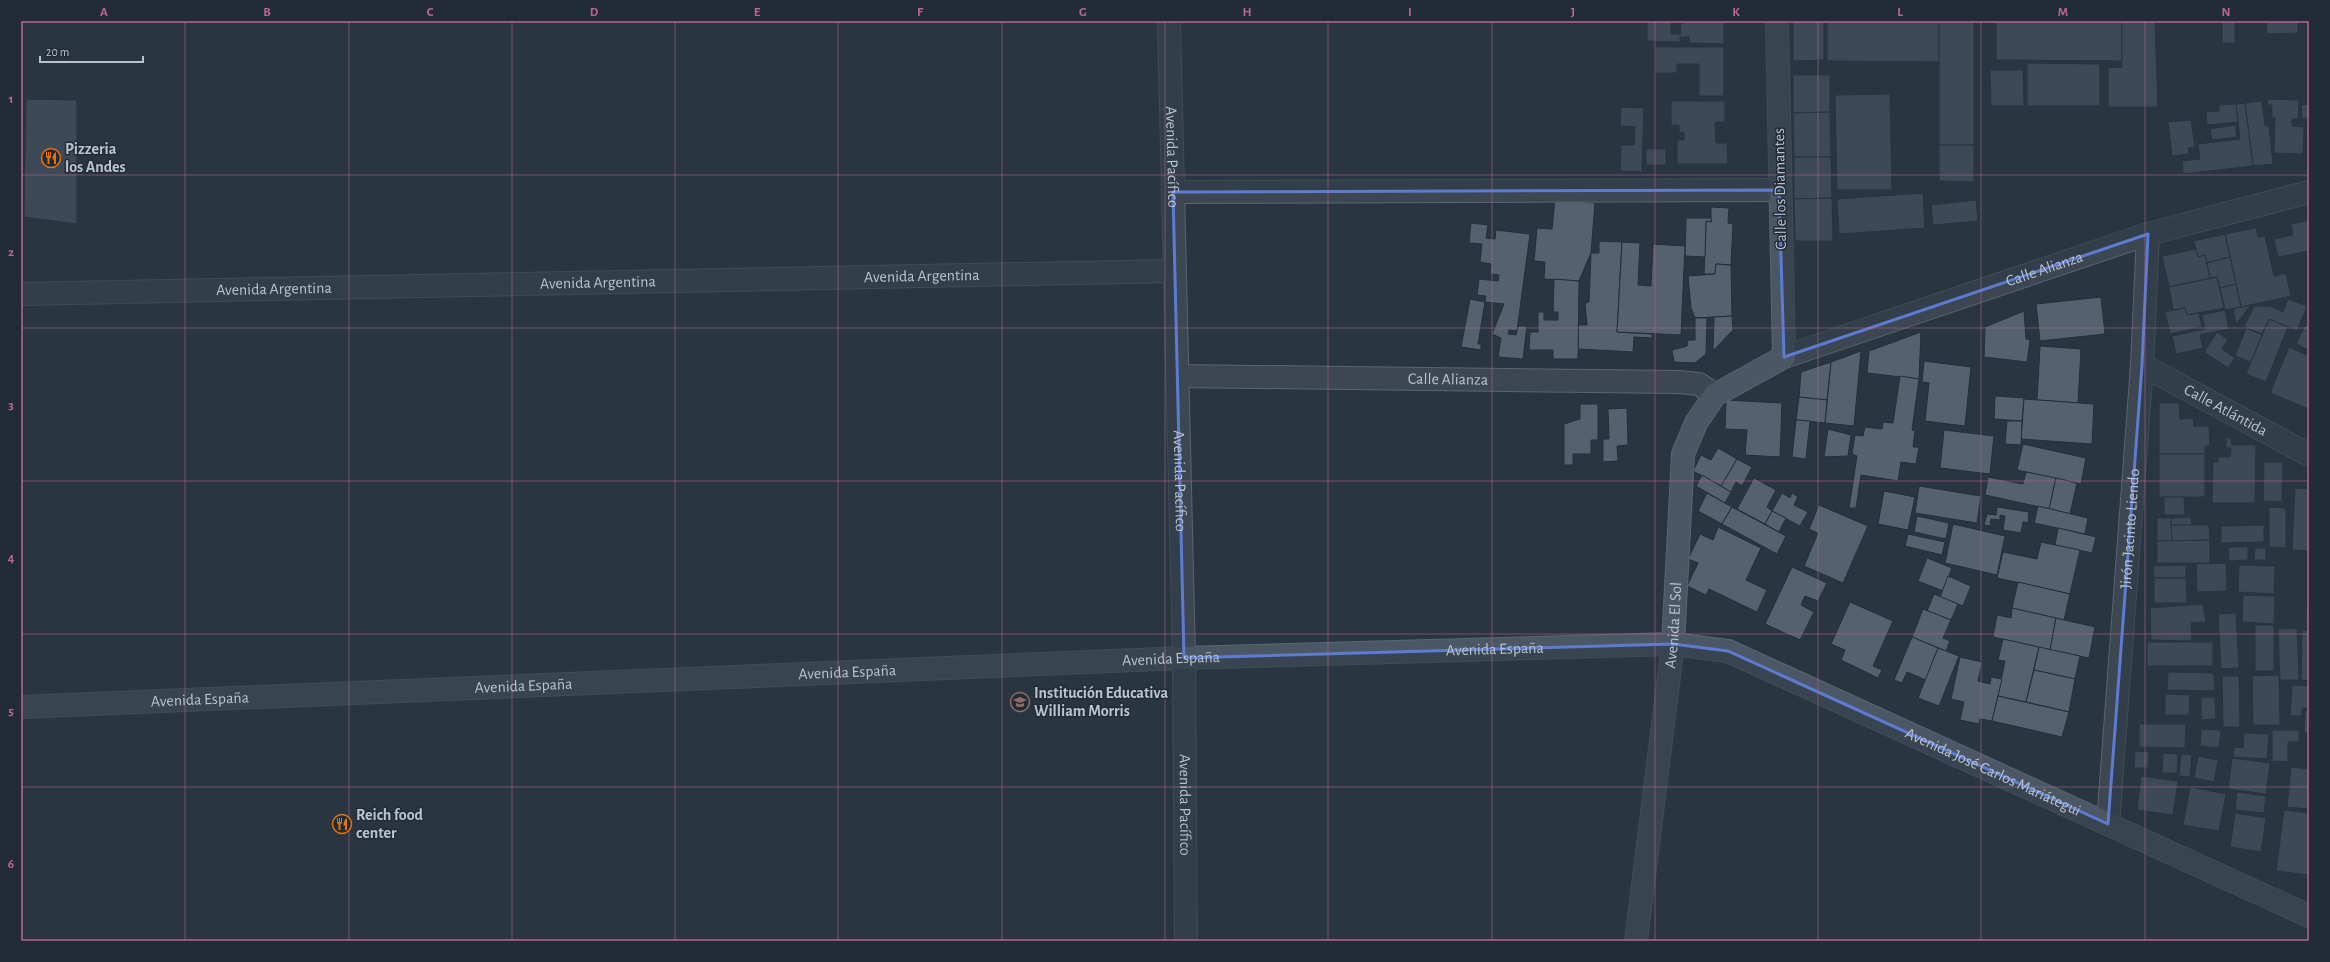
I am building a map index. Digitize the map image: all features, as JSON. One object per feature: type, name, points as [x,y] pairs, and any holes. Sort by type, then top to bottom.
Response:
[{"type":"street","name":"Avenida Pacífico","points":[[1169,21],[1184,658],[1186,941]]},
{"type":"street","name":"Calle los Diamantes","points":[[1776,21],[1784,357]]},
{"type":"street","points":[[1173,192],[1779,190]]},
{"type":"street","name":"Calle Alianza","points":[[1784,357],[2148,234],[2309,192]]},
{"type":"street","name":"Jirón Jacinto Liendo","points":[[2108,824],[2142,365],[2148,234]]},
{"type":"street","name":"Avenida Argentina","points":[[21,294],[1174,271]]},
{"type":"street","name":"Avenida El Sol","points":[[1636,941],[1673,644],[1683,454],[1696,423],[1715,395],[1784,357]]},
{"type":"street","name":"Calle Atlántida","points":[[2142,365],[2309,454]]},
{"type":"street","name":"Calle Alianza","points":[[1177,376],[1678,382],[1699,384],[1715,395]]},
{"type":"street","name":"Avenida José Carlos Mariátegui","points":[[1673,644],[1728,651],[2309,916]]},
{"type":"street","name":"Avenida España","points":[[21,707],[1184,658],[1673,644]]},
{"type":"highlighted area","points":[[1779,190],[1784,357],[2148,234],[2142,365],[2108,824],[1728,651],[1673,644],[1184,658],[1173,192]]},
{"type":"building","points":[[1647,21],[1671,21],[1671,34],[1681,34],[1680,24],[1689,21],[1724,21],[1724,44],[1689,43],[1689,37],[1680,37],[1680,42],[1647,41]]},
{"type":"building","points":[[1793,21],[1824,21],[1824,60],[1793,61]]},
{"type":"building","points":[[1827,21],[1939,21],[1939,62],[1827,61]]},
{"type":"building","points":[[1939,21],[1974,21],[1974,145],[1939,145]]},
{"type":"building","points":[[1996,21],[2122,21],[2122,61],[1996,60]]},
{"type":"building","points":[[2122,21],[2155,21],[2158,107],[2108,107],[2108,68],[2122,67]]},
{"type":"building","points":[[2222,21],[2235,21],[2235,43],[2222,43]]},
{"type":"building","points":[[2266,21],[2298,21],[2298,33],[2267,34]]},
{"type":"building","points":[[1655,47],[1724,47],[1724,96],[1699,96],[1699,64],[1677,64],[1677,73],[1655,73]]},
{"type":"building","points":[[2027,63],[2100,64],[2100,106],[2027,106]]},
{"type":"building","points":[[1990,70],[2023,70],[2024,106],[1991,106]]},
{"type":"building","points":[[1793,75],[1830,75],[1830,112],[1793,113]]},
{"type":"building","points":[[1890,94],[1892,190],[1837,190],[1835,95]]},
{"type":"building","name":"Pizzeria los Andes","points":[[26,99],[77,100],[77,224],[24,217]]},
{"type":"building","points":[[2268,99],[2299,100],[2298,119],[2292,119],[2292,126],[2304,127],[2303,154],[2274,153],[2275,118],[2272,119],[2272,105],[2267,105]]},
{"type":"building","points":[[1671,101],[1725,101],[1725,122],[1715,122],[1716,143],[1727,143],[1728,164],[1677,164],[1677,140],[1684,140],[1684,132],[1679,133],[1679,125],[1671,125]]},
{"type":"building","points":[[2262,101],[2265,126],[2269,126],[2273,164],[2253,166],[2245,103]]},
{"type":"building","points":[[2245,103],[2253,166],[2183,174],[2182,161],[2200,159],[2198,144],[2240,139],[2236,104]]},
{"type":"building","points":[[2236,104],[2238,122],[2207,125],[2206,112],[2219,111],[2219,105]]},
{"type":"building","points":[[2309,104],[2309,118],[2302,119],[2301,105]]},
{"type":"building","points":[[1621,107],[1644,108],[1642,172],[1620,171],[1621,145],[1634,145],[1635,127],[1620,126]]},
{"type":"building","points":[[1830,112],[1831,157],[1794,157],[1793,113]]},
{"type":"building","points":[[2191,120],[2195,147],[2188,148],[2189,154],[2172,156],[2168,122]]},
{"type":"building","points":[[2235,125],[2237,137],[2212,140],[2210,129]]},
{"type":"building","points":[[1939,145],[1974,145],[1974,182],[1939,181]]},
{"type":"building","points":[[1646,149],[1666,149],[1666,165],[1646,165]]},
{"type":"building","points":[[1794,157],[1831,157],[1832,198],[1794,199]]},
{"type":"building","points":[[1923,193],[1925,228],[1839,234],[1837,199]]},
{"type":"building","points":[[1832,198],[1833,241],[1795,241],[1794,199]]},
{"type":"building","points":[[1555,199],[1595,203],[1591,253],[1579,281],[1544,279],[1545,262],[1534,261],[1537,228],[1552,229]]},
{"type":"building","points":[[1976,200],[1978,221],[1933,225],[1931,205]]},
{"type":"building","points":[[1711,207],[1729,208],[1728,223],[1733,224],[1731,265],[1716,264],[1715,274],[1704,274],[1706,221],[1711,222]]},
{"type":"building","points":[[1686,218],[1711,218],[1711,222],[1706,221],[1705,257],[1685,256]]},
{"type":"building","points":[[2309,220],[2309,251],[2278,257],[2274,239],[2293,235],[2291,224]]},
{"type":"building","points":[[1471,223],[1488,225],[1486,238],[1495,239],[1496,230],[1530,234],[1517,330],[1518,326],[1527,326],[1523,359],[1498,357],[1501,338],[1492,334],[1504,304],[1485,302],[1486,296],[1477,295],[1479,279],[1498,281],[1499,275],[1490,274],[1491,264],[1480,262],[1482,244],[1469,243]],"holes":[[[1509,330],[1517,331],[1516,335],[1508,334]]]},
{"type":"building","points":[[2256,228],[2258,237],[2265,236],[2274,276],[2286,273],[2291,296],[2241,307],[2225,234]]},
{"type":"building","points":[[2225,234],[2230,257],[2207,263],[2205,255],[2198,257],[2194,241]]},
{"type":"building","points":[[1599,241],[1622,242],[1617,332],[1652,334],[1652,338],[1634,337],[1633,352],[1578,349],[1578,325],[1587,325],[1585,303],[1589,302],[1591,253],[1599,253]]},
{"type":"building","points":[[1622,242],[1640,243],[1638,285],[1651,286],[1653,244],[1685,246],[1681,335],[1617,332]]},
{"type":"building","points":[[2196,249],[2198,257],[2205,255],[2210,278],[2169,287],[2162,256]]},
{"type":"building","points":[[2230,257],[2236,284],[2220,288],[2217,277],[2210,278],[2207,263]]},
{"type":"building","points":[[1716,264],[1731,265],[1732,316],[1695,318],[1691,308],[1688,276],[1715,274]]},
{"type":"building","points":[[2217,277],[2224,308],[2187,315],[2185,308],[2173,310],[2169,287]]},
{"type":"building","points":[[1554,279],[1579,281],[1578,359],[1553,359],[1553,350],[1529,350],[1530,332],[1538,332],[1538,312],[1544,312],[1544,320],[1558,320],[1558,312],[1553,312]]},
{"type":"building","points":[[2236,284],[2241,307],[2225,310],[2220,288]]},
{"type":"building","points":[[2101,297],[2105,334],[2040,341],[2036,304]]},
{"type":"building","points":[[1470,299],[1485,302],[1478,344],[1481,344],[1481,350],[1461,347]]},
{"type":"building","points":[[2288,299],[2307,306],[2297,331],[2269,319],[2262,334],[2244,327],[2254,306],[2270,306],[2283,312]]},
{"type":"building","points":[[2251,305],[2236,324],[2233,309]]},
{"type":"building","points":[[2185,308],[2187,315],[2199,313],[2202,327],[2170,334],[2165,312]]},
{"type":"building","points":[[2225,310],[2229,329],[2200,335],[2203,348],[2176,354],[2172,336],[2205,329],[2202,315]]},
{"type":"building","points":[[2024,311],[2026,339],[2030,340],[2027,362],[1984,357],[1985,327]]},
{"type":"building","points":[[1732,316],[1733,330],[1713,351],[1714,317]]},
{"type":"building","points":[[1695,318],[1707,318],[1706,354],[1695,363],[1674,362],[1672,350],[1687,346],[1688,340],[1695,340]]},
{"type":"building","points":[[2269,319],[2288,327],[2266,382],[2246,374]]},
{"type":"building","points":[[2305,325],[2309,327],[2309,350],[2296,344]]},
{"type":"building","points":[[2246,328],[2262,335],[2251,362],[2235,356]]},
{"type":"building","points":[[1921,332],[1919,379],[1867,373],[1869,351]]},
{"type":"building","points":[[2217,332],[2228,340],[2222,349],[2235,358],[2228,368],[2204,352]]},
{"type":"building","points":[[2040,346],[2081,349],[2078,403],[2037,400]]},
{"type":"building","points":[[2289,347],[2309,356],[2309,409],[2270,393]]},
{"type":"building","points":[[1861,351],[1854,426],[1825,423],[1831,362]]},
{"type":"building","points":[[1924,361],[1971,367],[1965,426],[1925,421],[1929,383],[1922,382]]},
{"type":"building","points":[[1831,362],[1827,400],[1799,397],[1801,372]]},
{"type":"building","points":[[1900,376],[1919,379],[1912,430],[1915,431],[1913,447],[1919,447],[1916,464],[1901,462],[1898,481],[1861,475],[1856,508],[1849,508],[1857,456],[1852,454],[1855,435],[1863,436],[1865,427],[1882,429],[1883,422],[1893,423]]},
{"type":"building","points":[[1995,396],[2024,398],[2022,421],[1994,419]]},
{"type":"building","points":[[1799,397],[1827,400],[1825,423],[1796,420]]},
{"type":"building","points":[[2024,399],[2094,404],[2092,444],[2021,439]]},
{"type":"building","points":[[1726,400],[1782,403],[1780,457],[1745,455],[1747,430],[1725,429]]},
{"type":"building","points":[[2159,403],[2179,403],[2180,419],[2193,418],[2194,426],[2209,426],[2210,446],[2205,446],[2205,454],[2159,454]]},
{"type":"building","points":[[1580,404],[1598,404],[1598,440],[1591,440],[1591,454],[1573,454],[1573,465],[1564,465],[1564,424],[1580,419]]},
{"type":"building","points":[[1627,408],[1628,445],[1617,446],[1618,461],[1603,462],[1603,439],[1609,439],[1608,409]]},
{"type":"building","points":[[1796,420],[1810,421],[1806,459],[1792,457]]},
{"type":"building","points":[[2007,421],[2022,421],[2021,445],[2005,444]]},
{"type":"building","points":[[1828,429],[1851,435],[1848,456],[1824,457]]},
{"type":"building","points":[[1944,430],[1994,436],[1990,474],[1940,468]]},
{"type":"building","points":[[2226,438],[2231,438],[2232,445],[2256,445],[2255,503],[2212,503],[2213,462],[2218,462],[2218,457],[2230,457],[2231,448],[2226,448]]},
{"type":"building","points":[[2023,444],[2086,458],[2081,484],[2017,470]]},
{"type":"building","points":[[1718,448],[1737,459],[1721,486],[1693,471],[1701,455],[1711,460]]},
{"type":"building","points":[[2159,454],[2205,454],[2205,497],[2159,497]]},
{"type":"building","points":[[1737,459],[1752,467],[1742,486],[1736,482],[1731,492],[1721,486]]},
{"type":"building","points":[[2264,462],[2283,462],[2282,502],[2263,501]]},
{"type":"building","points":[[2026,472],[2056,478],[2049,509],[1985,495],[1988,477],[2023,484]]},
{"type":"building","points":[[1702,475],[1731,492],[1725,503],[1696,486]]},
{"type":"building","points":[[1754,478],[1776,490],[1767,507],[1772,511],[1765,524],[1737,509]]},
{"type":"building","points":[[2056,478],[2077,483],[2070,514],[2049,509]]},
{"type":"building","points":[[1919,486],[1981,496],[1977,523],[1915,513]]},
{"type":"building","points":[[2295,488],[2309,489],[2309,551],[2292,550]]},
{"type":"building","points":[[1884,491],[1915,497],[1908,530],[1878,524]]},
{"type":"building","points":[[1707,493],[1732,507],[1722,524],[1698,511]]},
{"type":"building","points":[[1782,493],[1790,498],[1792,493],[1798,497],[1794,505],[1808,512],[1800,526],[1772,511]]},
{"type":"building","points":[[2164,497],[2184,497],[2185,515],[2164,515]]},
{"type":"building","points":[[1819,505],[1868,526],[1843,583],[1804,566],[1818,533],[1809,529]]},
{"type":"building","points":[[2038,506],[2088,518],[2085,534],[2034,523]]},
{"type":"building","points":[[1732,507],[1786,536],[1777,554],[1722,524]]},
{"type":"building","points":[[1997,507],[2029,512],[2028,523],[2023,522],[2021,533],[2003,530],[2005,516],[2000,515],[2000,520],[1991,519],[1990,526],[1984,525],[1987,514],[1996,515]]},
{"type":"building","points":[[2269,507],[2286,508],[2286,548],[2269,547]]},
{"type":"building","points":[[1772,511],[1786,518],[1779,532],[1765,524]]},
{"type":"building","points":[[1917,516],[1949,523],[1946,539],[1914,532]]},
{"type":"building","points":[[2191,517],[2192,525],[2171,525],[2171,518]]},
{"type":"building","points":[[2157,518],[2171,518],[2172,541],[2157,541]]},
{"type":"building","points":[[1953,524],[2005,536],[1997,575],[1945,563]]},
{"type":"building","points":[[2171,525],[2209,525],[2210,540],[2172,541]]},
{"type":"building","points":[[2264,525],[2264,542],[2221,543],[2221,526]]},
{"type":"building","points":[[1718,527],[1761,548],[1746,580],[1767,590],[1757,612],[1709,589],[1706,595],[1687,586],[1698,563],[1688,559],[1700,534],[1713,540]]},
{"type":"building","points":[[2058,528],[2096,537],[2092,553],[2055,545]]},
{"type":"building","points":[[1908,534],[1945,542],[1942,555],[1905,546]]},
{"type":"building","points":[[2210,540],[2210,563],[2157,563],[2157,541]]},
{"type":"building","points":[[2041,542],[2080,550],[2070,594],[1997,578],[2003,552],[2037,559]]},
{"type":"building","points":[[2228,547],[2248,547],[2248,560],[2229,561]]},
{"type":"building","points":[[2255,548],[2266,548],[2266,560],[2254,560]]},
{"type":"building","points":[[1927,558],[1952,568],[1943,591],[1918,581]]},
{"type":"building","points":[[2226,563],[2227,591],[2197,592],[2196,564]]},
{"type":"building","points":[[2186,565],[2186,578],[2154,578],[2153,566]]},
{"type":"building","points":[[2239,565],[2275,566],[2274,594],[2238,592]]},
{"type":"building","points":[[1792,567],[1827,583],[1818,601],[1805,596],[1801,605],[1814,612],[1800,640],[1765,624]]},
{"type":"building","points":[[1948,576],[1971,586],[1963,606],[1940,597]]},
{"type":"building","points":[[2154,578],[2186,578],[2187,603],[2154,603]]},
{"type":"building","points":[[2309,578],[2309,621],[2306,621]]},
{"type":"building","points":[[2018,582],[2070,594],[2064,620],[2012,608]]},
{"type":"building","points":[[1934,594],[1958,604],[1951,620],[1927,611]]},
{"type":"building","points":[[2243,595],[2275,596],[2274,624],[2242,622]]},
{"type":"building","points":[[1850,602],[1893,621],[1873,666],[1882,670],[1878,678],[1841,660],[1845,650],[1831,644]]},
{"type":"building","points":[[2203,604],[2206,622],[2191,623],[2192,641],[2151,640],[2150,608]]},
{"type":"building","points":[[2012,608],[2056,618],[2050,650],[1993,637],[1997,615],[2011,618]]},
{"type":"building","points":[[1923,609],[1951,620],[1943,638],[1950,641],[1946,651],[1912,637]]},
{"type":"building","points":[[2236,613],[2239,668],[2221,669],[2218,614]]},
{"type":"building","points":[[2056,618],[2095,627],[2089,658],[2050,650]]},
{"type":"building","points":[[2255,625],[2274,625],[2274,671],[2255,671]]},
{"type":"building","points":[[2297,628],[2299,680],[2280,680],[2278,629]]},
{"type":"building","points":[[2302,630],[2309,630],[2309,681],[2301,680]]},
{"type":"building","points":[[1912,637],[1938,648],[1926,680],[1907,672],[1902,683],[1894,680]]},
{"type":"building","points":[[2003,639],[2039,647],[2026,702],[1998,696],[2005,661],[1998,660]]},
{"type":"building","points":[[2147,642],[2213,642],[2213,666],[2147,666]]},
{"type":"building","points":[[2039,647],[2080,656],[2075,679],[2034,670]]},
{"type":"building","points":[[1938,648],[1959,656],[1939,706],[1918,698]]},
{"type":"building","points":[[1960,657],[1982,662],[1978,681],[1990,684],[1991,677],[2002,679],[1992,721],[1980,719],[1979,724],[1960,720],[1964,702],[1951,699]]},
{"type":"building","points":[[2034,670],[2075,679],[2069,712],[2026,702]]},
{"type":"building","points":[[2168,672],[2214,673],[2215,691],[2167,690]]},
{"type":"building","points":[[2279,675],[2280,725],[2253,725],[2252,676]]},
{"type":"building","points":[[2222,676],[2239,676],[2240,727],[2223,727]]},
{"type":"building","points":[[2292,685],[2309,686],[2309,708],[2302,708],[2302,716],[2290,716]]},
{"type":"building","points":[[2165,694],[2190,695],[2189,715],[2165,715]]},
{"type":"building","points":[[1998,696],[2069,712],[2062,737],[1992,721]]},
{"type":"building","points":[[2201,697],[2215,697],[2216,719],[2201,720]]},
{"type":"building","points":[[2305,711],[2309,711],[2309,733],[2304,733]]},
{"type":"building","points":[[2139,724],[2186,724],[2185,748],[2139,747]]},
{"type":"building","points":[[2201,729],[2221,730],[2219,748],[2200,746]]},
{"type":"building","points":[[2272,730],[2299,730],[2299,742],[2288,742],[2288,762],[2272,761]]},
{"type":"building","points":[[2244,733],[2269,734],[2267,759],[2233,757],[2234,747],[2243,748]]},
{"type":"building","points":[[2135,751],[2149,752],[2148,768],[2134,768]]},
{"type":"building","points":[[2163,753],[2178,754],[2177,773],[2162,773]]},
{"type":"building","points":[[2181,754],[2192,755],[2190,777],[2179,776]]},
{"type":"building","points":[[2198,756],[2218,760],[2214,782],[2194,778]]},
{"type":"building","points":[[2232,758],[2270,763],[2266,794],[2228,789]]},
{"type":"building","points":[[2291,767],[2309,769],[2309,809],[2287,807]]},
{"type":"building","points":[[2141,776],[2178,781],[2173,815],[2137,810]]},
{"type":"building","points":[[2190,787],[2226,794],[2219,831],[2183,825]]},
{"type":"building","points":[[2237,792],[2266,796],[2264,813],[2235,810]]},
{"type":"building","points":[[2284,810],[2309,813],[2309,875],[2276,871]]},
{"type":"building","points":[[2235,813],[2266,818],[2261,852],[2230,847]]},
{"type":"place","name":"Pizzeria los Andes","points":[[51,158]]},
{"type":"place","name":"Institución Educativa William Morris","points":[[1020,702]]},
{"type":"place","name":"Reich food center","points":[[342,824]]}]
